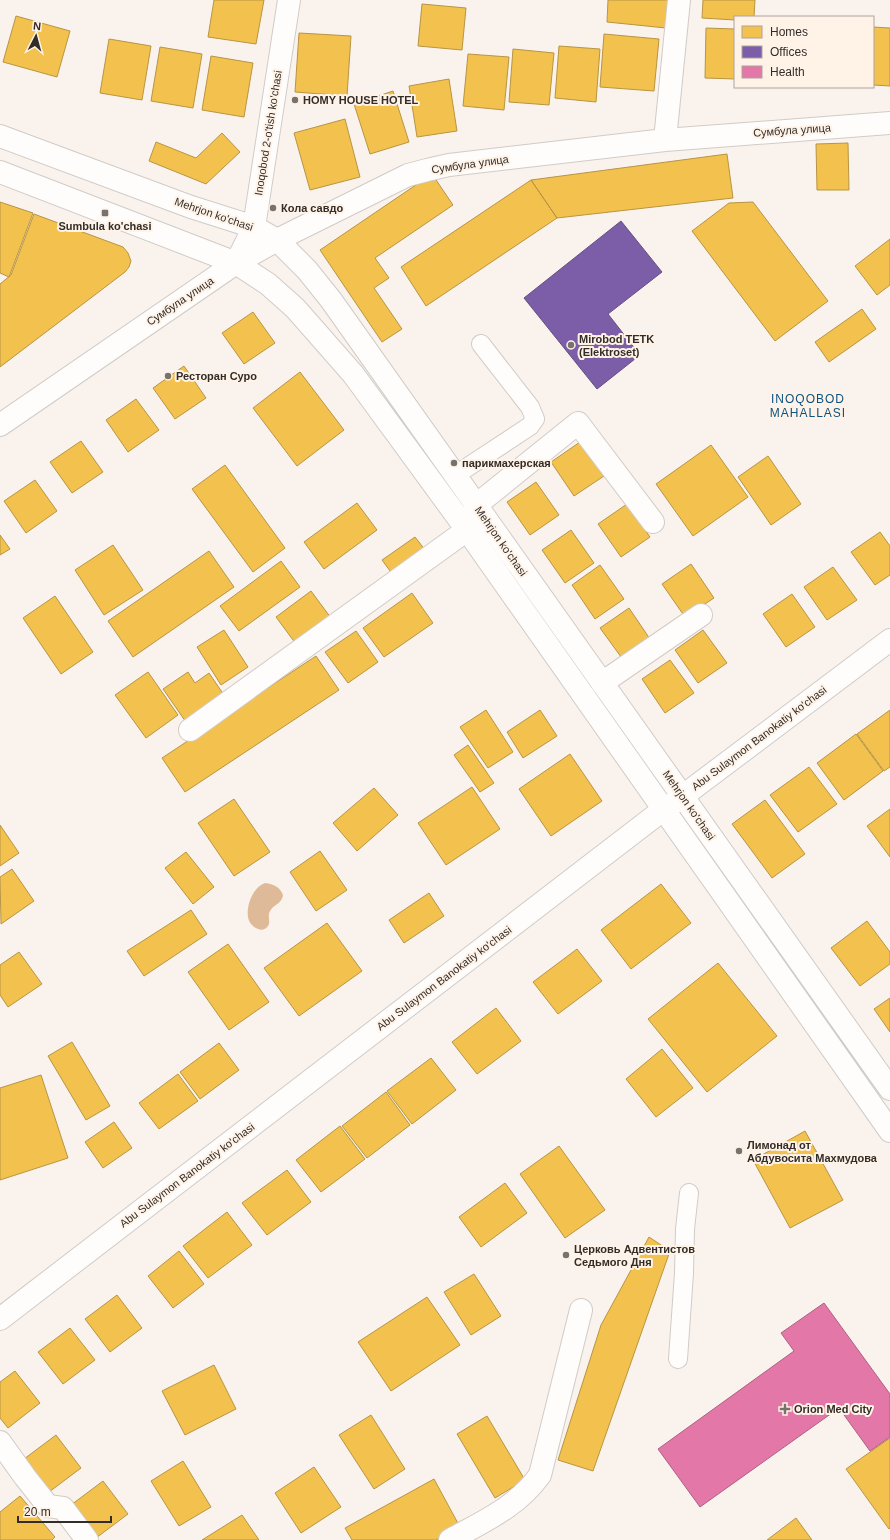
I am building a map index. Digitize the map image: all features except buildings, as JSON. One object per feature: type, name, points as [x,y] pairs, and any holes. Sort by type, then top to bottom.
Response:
[{"type":"street","name":"Inoqobod 2-o'tish ko'chasi","points":[[236,263],[254,227],[289,0]]},
{"type":"street","points":[[665,140],[679,0]]},
{"type":"street","name":"Сумбула улица","points":[[0,425],[236,263],[277,240],[408,175],[449,165],[665,140],[890,123]]},
{"type":"street","name":"Mehrjon ko'chasi","points":[[0,136],[191,207],[254,227],[277,240],[307,270],[331,300],[475,506],[890,1089]]},
{"type":"street","name":"Mehrjon ko'chasi","points":[[0,172],[236,263],[268,284],[295,308],[353,374],[467,530],[890,1130]]},
{"type":"street","points":[[475,506],[578,423],[653,522]]},
{"type":"street","points":[[190,730],[467,530]]},
{"type":"street","points":[[602,684],[702,614]]},
{"type":"street","name":"Abu Sulaymon Banokatiy ko'chasi","points":[[0,1319],[682,796],[890,640]]},
{"type":"street","points":[[450,1540],[510,1506],[530,1489],[540,1475],[581,1310]]},
{"type":"street","points":[[0,1442],[48,1506],[63,1508],[87,1540]]},
{"type":"lane","points":[[454,476],[530,426],[536,419],[530,407],[481,344]]},
{"type":"lane","points":[[678,1359],[684,1273],[685,1229],[689,1193]]},
{"type":"shaded area","points":[[265,883],[276,886],[283,895],[280,902],[270,911],[268,926],[262,930],[253,926],[249,920],[248,908],[251,897],[257,888]]},
{"type":"place","name":"HOMY HOUSE HOTEL","points":[[295,100]]},
{"type":"place","name":"Кола савдо","points":[[273,208]]},
{"type":"place","name":"Sumbula ko'chasi","points":[[105,213]]},
{"type":"place","name":"Mirobod TETK (Elektroset)","points":[[571,345]]},
{"type":"place","name":"Ресторан Суро","points":[[168,376]]},
{"type":"place","name":"парикмахерская","points":[[454,463]]},
{"type":"place","name":"Лимонад от Абдувосита Махмудова","points":[[739,1151]]},
{"type":"place","name":"Церковь Адвентистов Седьмого Дня","points":[[566,1255]]},
{"type":"place","name":"Orion Med City","points":[[785,1409]]},
{"type":"district","name":"INOQOBOD MAHALLASI","points":[[808,406]]}]
